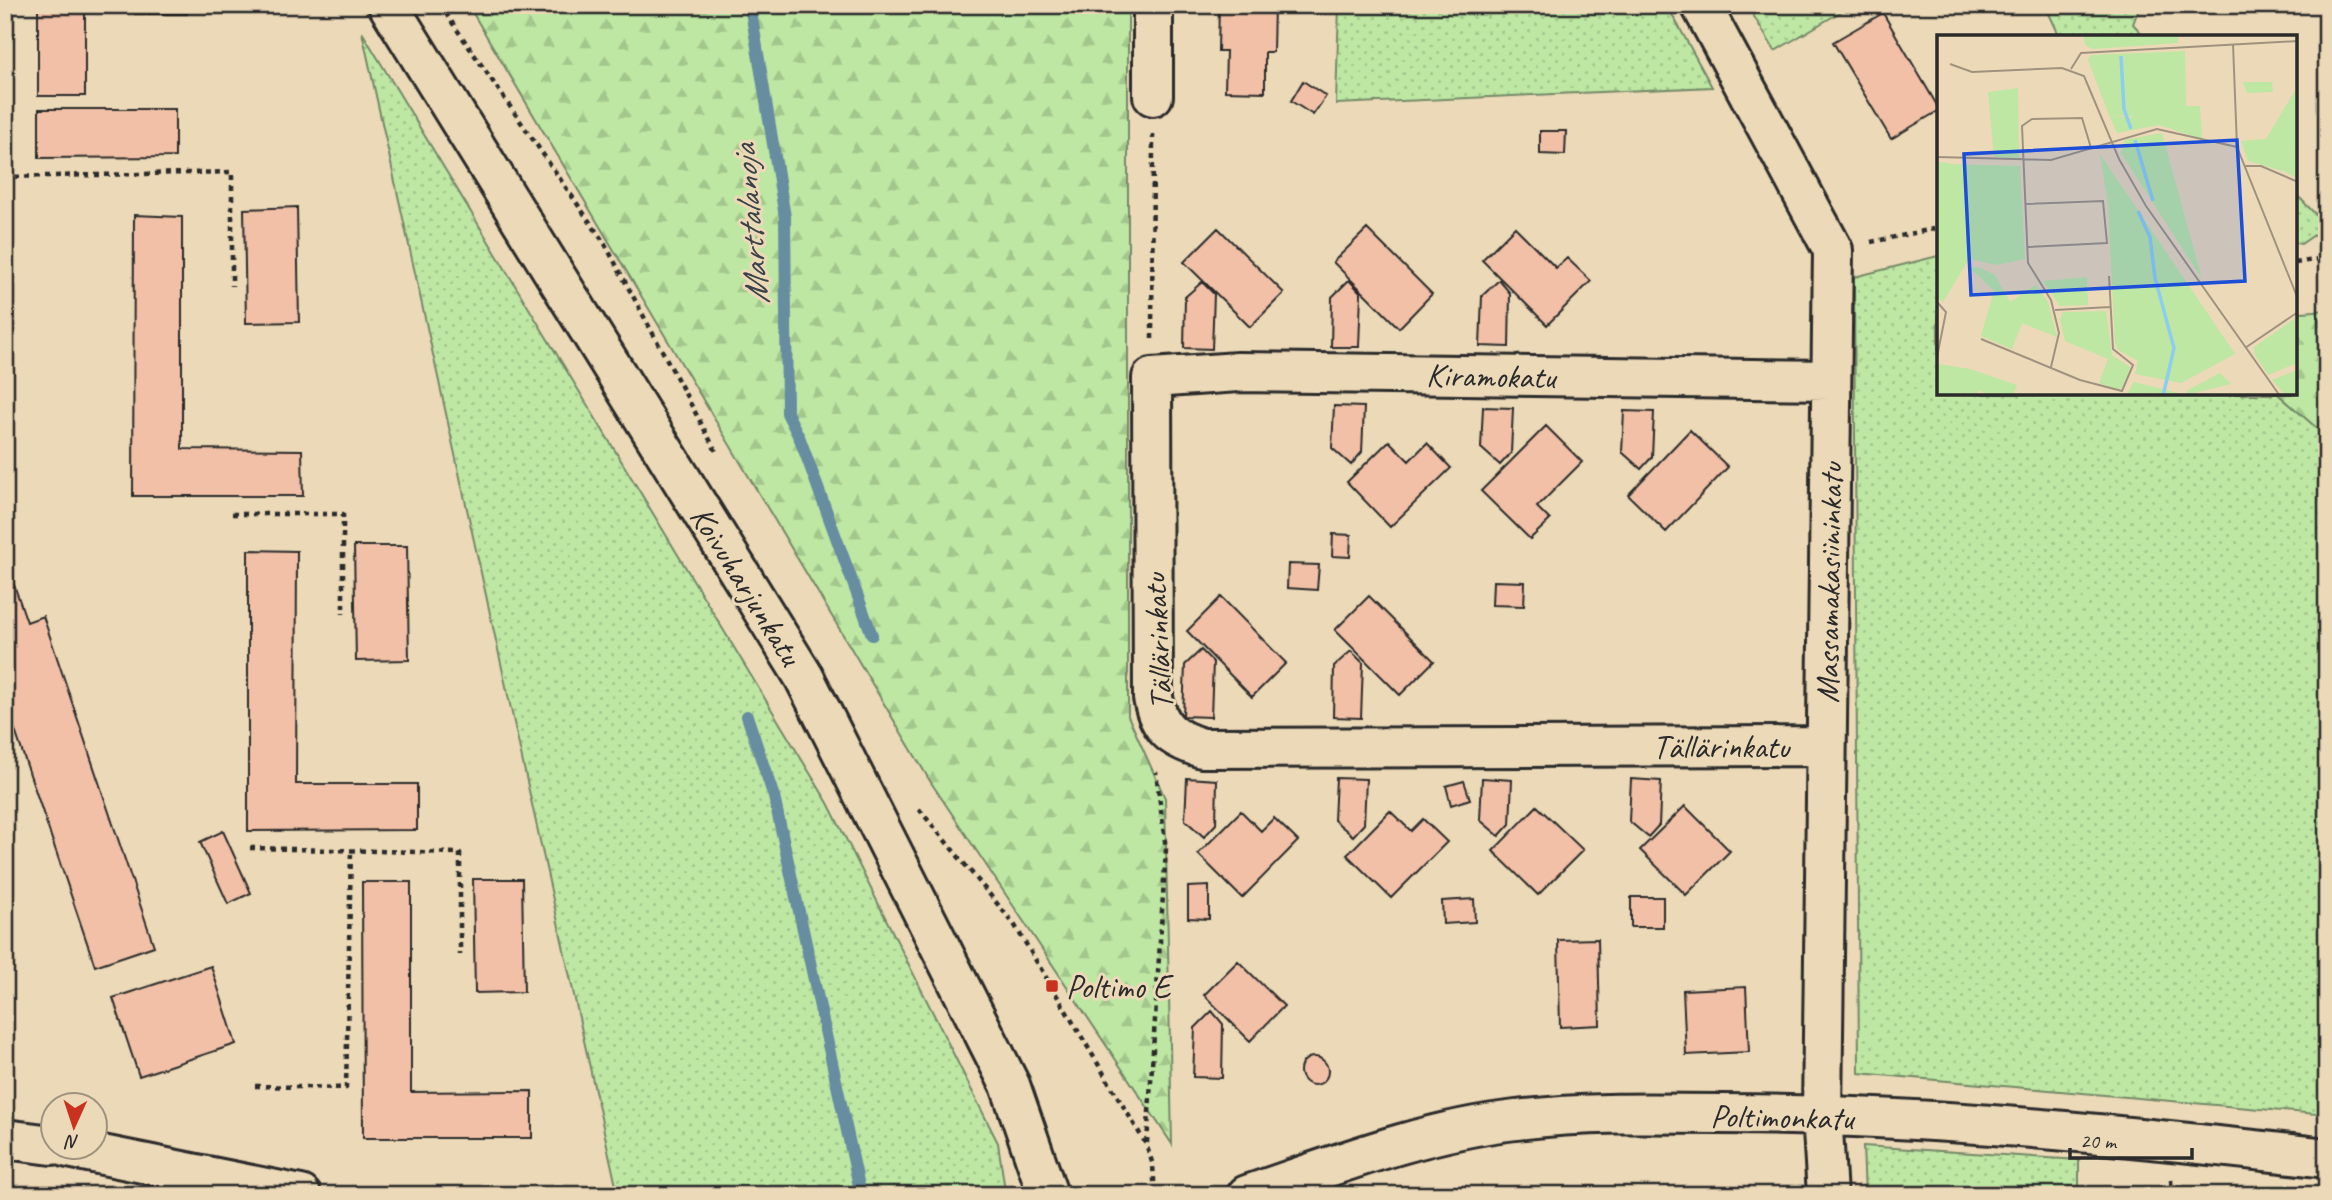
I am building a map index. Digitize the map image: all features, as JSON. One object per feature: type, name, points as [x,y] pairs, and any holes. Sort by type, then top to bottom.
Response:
[{"type":"street","name":"Koivuharjunkatu","points":[[388,5],[804,677],[1010,1085],[1048,1195]]},
{"type":"street","points":[[1153,5],[1153,96]]},
{"type":"street","name":"Massamakasiininkatu","points":[[1701,5],[1833,250],[1822,1114],[1827,1195]]},
{"type":"street","name":"Kiramokatu","points":[[1152,378],[1238,372],[1830,380]]},
{"type":"street","name":"Tällärinkatu","points":[[1152,378],[1153,698],[1156,716],[1172,737],[1202,748],[1826,746]]},
{"type":"street","name":"Poltimonkatu","points":[[1248,1195],[1457,1130],[1515,1120],[1589,1113],[1822,1114],[2169,1140],[2327,1158]]},
{"type":"street","points":[[5,1139],[38,1143]]},
{"type":"street","points":[[108,1155],[302,1195]]},
{"type":"path","points":[[1152,378],[1153,96]]},
{"type":"path","points":[[5,177],[232,172],[232,286]]},
{"type":"path","points":[[1833,250],[1937,228]]},
{"type":"path","points":[[2297,263],[2319,259],[2327,253]]},
{"type":"path","points":[[232,514],[343,514],[343,614]]},
{"type":"path","points":[[1146,1144],[1166,849],[1155,762]]},
{"type":"path","points":[[250,848],[460,853],[460,955]]},
{"type":"path","points":[[255,1086],[346,1088],[351,850]]},
{"type":"green space","points":[[468,5],[1128,5],[1128,716],[1165,798],[1172,1144],[930,781]]},
{"type":"green space","points":[[1339,5],[1667,5],[1712,87],[1336,104]]},
{"type":"green space","points":[[1747,5],[1852,5],[1775,51]]},
{"type":"green space","points":[[2045,5],[2140,5],[2133,24],[2143,35],[2059,35]]},
{"type":"green space","points":[[362,32],[828,803],[998,1143],[1005,1190],[1002,1195],[618,1195]]},
{"type":"green space","points":[[2297,195],[2327,226],[2301,244],[2297,243]]},
{"type":"green space","points":[[1937,256],[1937,396],[2280,396],[2327,437],[2327,1115],[1859,1073],[1854,277]]},
{"type":"green space","points":[[2297,309],[2302,312],[2327,310],[2327,437],[2280,396],[2297,396]]},
{"type":"green space","points":[[1863,1146],[2079,1160],[2079,1195],[1865,1195]]},
{"type":"building","points":[[38,5],[85,5],[85,96],[38,96]]},
{"type":"building","points":[[135,5],[187,5],[187,14],[135,14]]},
{"type":"building","points":[[1219,5],[1274,5],[1273,52],[1265,52],[1265,92],[1225,91],[1226,51],[1218,51]]},
{"type":"building","points":[[1883,13],[1937,105],[1937,112],[1891,139],[1833,42]]},
{"type":"building","points":[[1303,81],[1326,96],[1313,115],[1291,101]]},
{"type":"building","points":[[39,109],[175,109],[175,157],[39,158]]},
{"type":"building","points":[[1540,131],[1566,131],[1565,155],[1540,154]]},
{"type":"building","points":[[297,207],[299,322],[246,323],[244,209]]},
{"type":"building","points":[[134,215],[182,217],[182,449],[302,450],[303,496],[133,496]]},
{"type":"building","points":[[1515,227],[1556,268],[1567,258],[1591,281],[1547,325],[1482,260]]},
{"type":"building","points":[[1218,228],[1284,293],[1250,327],[1184,262]]},
{"type":"building","points":[[1367,229],[1432,294],[1399,328],[1333,262]]},
{"type":"building","points":[[1349,280],[1361,293],[1359,347],[1331,347],[1332,297]]},
{"type":"building","points":[[1499,280],[1510,293],[1509,347],[1480,346],[1482,296]]},
{"type":"building","points":[[1202,282],[1214,294],[1212,349],[1184,348],[1185,297]]},
{"type":"building","points":[[1334,406],[1364,407],[1362,452],[1351,465],[1332,448]]},
{"type":"building","points":[[1483,407],[1513,408],[1511,453],[1500,465],[1481,448]]},
{"type":"building","points":[[1624,411],[1654,412],[1652,457],[1641,469],[1622,452]]},
{"type":"building","points":[[1546,426],[1582,462],[1537,507],[1550,520],[1530,539],[1481,491]]},
{"type":"building","points":[[1690,430],[1728,467],[1666,532],[1628,495]]},
{"type":"building","points":[[1389,441],[1409,461],[1427,443],[1451,468],[1390,527],[1347,482]]},
{"type":"building","points":[[1333,534],[1351,535],[1350,557],[1332,556]]},
{"type":"building","points":[[354,546],[407,546],[409,660],[356,661]]},
{"type":"building","points":[[248,550],[297,551],[296,784],[417,784],[417,830],[248,831]]},
{"type":"building","points":[[5,559],[27,622],[43,616],[154,946],[95,966],[5,701]]},
{"type":"building","points":[[1288,564],[1319,565],[1317,590],[1287,588]]},
{"type":"building","points":[[1493,581],[1525,582],[1524,606],[1492,605]]},
{"type":"building","points":[[1369,596],[1434,661],[1400,695],[1335,630]]},
{"type":"building","points":[[1221,597],[1286,663],[1252,697],[1187,631]]},
{"type":"building","points":[[1201,650],[1213,662],[1211,717],[1183,716],[1185,665]]},
{"type":"building","points":[[1351,651],[1363,663],[1361,718],[1333,717],[1334,666]]},
{"type":"building","points":[[1187,778],[1217,780],[1216,824],[1204,837],[1185,820]]},
{"type":"building","points":[[1336,778],[1366,779],[1364,824],[1353,836],[1334,820]]},
{"type":"building","points":[[1482,778],[1512,780],[1510,824],[1499,836],[1480,820]]},
{"type":"building","points":[[1631,779],[1661,781],[1659,825],[1648,837],[1629,821]]},
{"type":"building","points":[[1464,781],[1470,799],[1451,805],[1446,786]]},
{"type":"building","points":[[1537,806],[1583,850],[1538,895],[1493,851]]},
{"type":"building","points":[[1685,806],[1730,851],[1686,895],[1640,850]]},
{"type":"building","points":[[1241,811],[1261,831],[1274,818],[1298,841],[1242,898],[1198,854]]},
{"type":"building","points":[[1390,811],[1411,831],[1423,819],[1447,842],[1391,898],[1347,855]]},
{"type":"building","points":[[223,831],[251,893],[228,904],[200,842]]},
{"type":"building","points":[[473,879],[522,879],[524,992],[475,993]]},
{"type":"building","points":[[362,882],[411,882],[411,1092],[532,1091],[532,1138],[363,1138]]},
{"type":"building","points":[[1209,886],[1209,919],[1188,918],[1188,887]]},
{"type":"building","points":[[1631,897],[1663,897],[1663,927],[1631,927]]},
{"type":"building","points":[[1474,899],[1475,922],[1443,924],[1442,901]]},
{"type":"building","points":[[1598,939],[1600,1025],[1560,1027],[1558,940]]},
{"type":"building","points":[[1238,961],[1284,1006],[1250,1041],[1204,995]]},
{"type":"building","points":[[211,966],[236,1044],[139,1076],[113,998]]},
{"type":"building","points":[[1746,987],[1749,1052],[1686,1055],[1683,990]]},
{"type":"building","points":[[1212,1011],[1223,1024],[1222,1078],[1193,1077],[1195,1028]]},
{"type":"building","points":[[1314,1057],[1324,1061],[1328,1071],[1324,1081],[1314,1085],[1304,1081],[1300,1071],[1304,1061]]},
{"type":"waterway","name":"Marttalanoja","points":[[750,5],[785,217],[787,413],[800,439],[872,635]]},
{"type":"waterway","points":[[747,716],[774,797],[861,1195]]},
{"type":"place","name":"Poltimo E","points":[[1052,986]]}]
